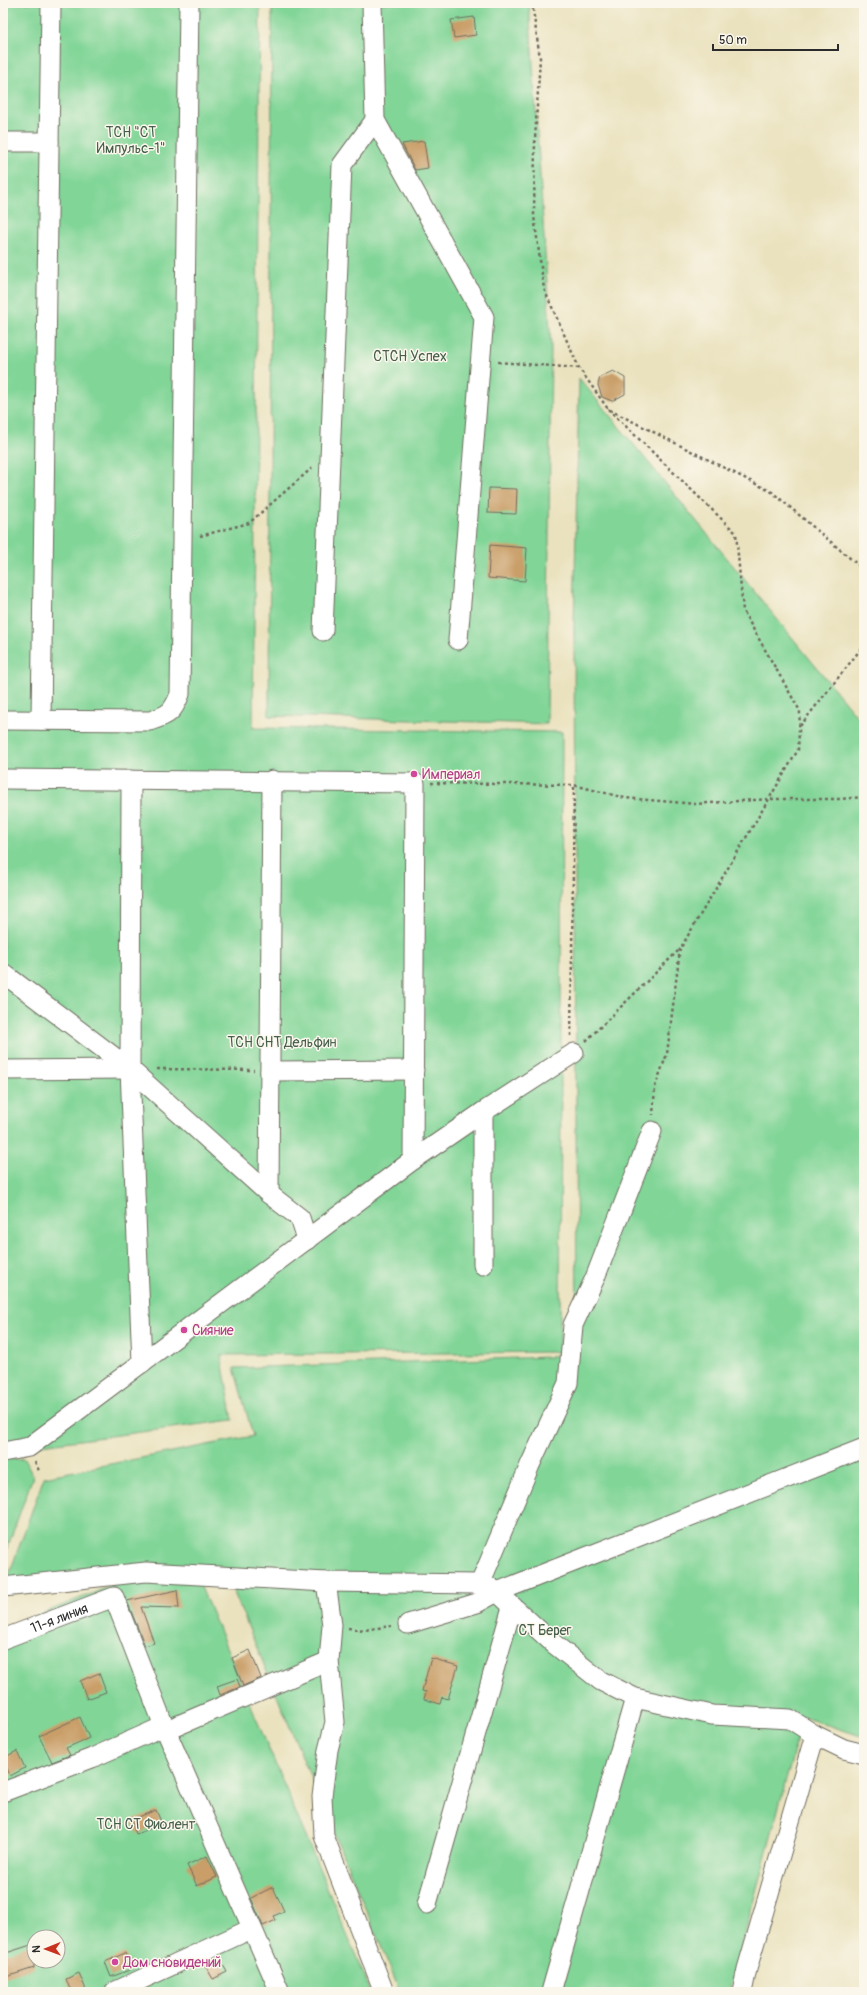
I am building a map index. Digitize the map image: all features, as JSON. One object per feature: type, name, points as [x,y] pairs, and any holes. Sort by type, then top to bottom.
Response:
[{"type":"street","points":[[41,720],[51,3]]},
{"type":"street","points":[[3,720],[150,720],[166,716],[175,708],[180,694],[189,3]]},
{"type":"street","points":[[372,3],[375,120],[484,317],[458,640]]},
{"type":"street","points":[[323,631],[342,165],[375,120]]},
{"type":"street","points":[[3,142],[49,142]]},
{"type":"street","points":[[3,779],[272,780],[415,783],[413,1160]]},
{"type":"street","points":[[131,780],[130,1069],[142,1363]]},
{"type":"street","points":[[269,1194],[272,780]]},
{"type":"street","points":[[3,973],[130,1069],[269,1194],[300,1218],[307,1240]]},
{"type":"street","points":[[3,1452],[29,1447],[413,1160],[483,1112],[574,1053]]},
{"type":"street","points":[[3,1070],[130,1069]]},
{"type":"street","points":[[270,1071],[414,1070]]},
{"type":"street","points":[[483,1112],[483,1265]]},
{"type":"street","points":[[480,1584],[568,1383],[574,1325],[595,1278],[652,1131]]},
{"type":"street","points":[[408,1624],[477,1603],[498,1592],[864,1448]]},
{"type":"street","points":[[3,1587],[146,1572],[326,1582],[480,1584],[488,1586],[498,1592],[512,1607],[601,1681],[635,1698],[712,1716],[790,1719],[815,1735],[844,1749],[864,1754]]},
{"type":"street","points":[[326,1582],[332,1625],[329,1661],[335,1722],[328,1750],[322,1796],[324,1836],[384,1992]]},
{"type":"street","name":"11-я линия","points":[[3,1639],[114,1597],[169,1727]]},
{"type":"street","points":[[427,1904],[512,1607]]},
{"type":"street","points":[[3,1792],[92,1758],[329,1661]]},
{"type":"street","points":[[551,1992],[635,1698]]},
{"type":"street","points":[[169,1727],[251,1929],[280,1992]]},
{"type":"street","points":[[742,1992],[747,1969],[815,1735]]},
{"type":"street","points":[[114,1992],[251,1929]]},
{"type":"path","points":[[532,3],[540,58],[535,139],[534,216],[544,289],[579,368],[608,409],[736,533],[743,611],[800,711],[798,750],[680,949],[574,1053],[570,1044],[574,785]]},
{"type":"path","points":[[480,361],[579,368]]},
{"type":"path","points":[[608,409],[772,492],[864,570]]},
{"type":"path","points":[[182,541],[249,523],[330,452]]},
{"type":"path","points":[[800,726],[864,645]]},
{"type":"path","points":[[415,783],[574,785],[625,798],[695,804],[864,797]]},
{"type":"path","points":[[652,1131],[655,1087],[667,1054],[680,949]]},
{"type":"path","points":[[130,1069],[270,1071]]},
{"type":"path","points":[[332,1625],[364,1630],[408,1624]]},
{"type":"green space","name":"ТСН СНТ Дельфин","points":[[3,3],[260,3],[253,728],[562,732],[560,1352],[221,1355],[233,1420],[3,1450]]},
{"type":"green space","name":"СТСН Успех","points":[[272,3],[529,3],[551,346],[547,724],[269,716]]},
{"type":"green space","name":"СТ Берег","points":[[579,378],[864,725],[864,1737],[803,1717],[729,1992],[400,1992],[225,1571],[6,1583],[44,1477],[253,1436],[234,1368],[577,1356],[574,627]]},
{"type":"green space","points":[[3,1458],[24,1459],[33,1476],[3,1560]]},
{"type":"green space","name":"ТСН СТ Фиолент","points":[[196,1575],[371,1992],[3,1992],[3,1629],[121,1582]]},
{"type":"building","points":[[474,17],[476,35],[454,38],[451,20]]},
{"type":"building","points":[[424,141],[428,168],[415,170],[402,144]]},
{"type":"building","points":[[613,371],[625,378],[625,394],[612,401],[602,397],[598,385],[600,377]]},
{"type":"building","points":[[489,488],[517,489],[516,514],[488,513]]},
{"type":"building","points":[[490,545],[527,548],[525,581],[488,578]]},
{"type":"building","points":[[177,1590],[179,1608],[141,1607],[154,1643],[145,1646],[127,1601]]},
{"type":"building","points":[[250,1650],[261,1678],[243,1686],[232,1658]]},
{"type":"building","points":[[431,1658],[458,1666],[448,1699],[442,1697],[440,1704],[424,1699],[426,1692],[422,1691]]},
{"type":"building","points":[[99,1673],[106,1692],[87,1699],[80,1681]]},
{"type":"building","points":[[237,1679],[240,1687],[220,1695],[217,1686]]},
{"type":"building","points":[[80,1717],[89,1738],[66,1748],[70,1755],[52,1762],[39,1736]]},
{"type":"building","points":[[17,1751],[25,1768],[10,1776],[3,1758]]},
{"type":"building","points":[[156,1810],[162,1824],[136,1834],[131,1820]]},
{"type":"building","points":[[207,1856],[217,1877],[197,1886],[187,1865]]},
{"type":"building","points":[[273,1887],[284,1911],[274,1916],[276,1920],[263,1926],[251,1898]]},
{"type":"building","points":[[26,1947],[26,1969],[31,1969],[3,1978],[3,1954]]},
{"type":"building","points":[[125,1953],[132,1969],[111,1977],[105,1962]]},
{"type":"building","points":[[219,1958],[227,1972],[213,1979],[205,1965]]},
{"type":"building","points":[[79,1973],[87,1992],[71,1992],[66,1979]]},
{"type":"place","name":"Империал","points":[[414,774]]},
{"type":"place","name":"Сияние","points":[[184,1330]]},
{"type":"place","name":"Дом сновидений","points":[[115,1962]]},
{"type":"park label","name":"ТСН \"СТ Импульс-1\"","points":[[131,140]]}]
